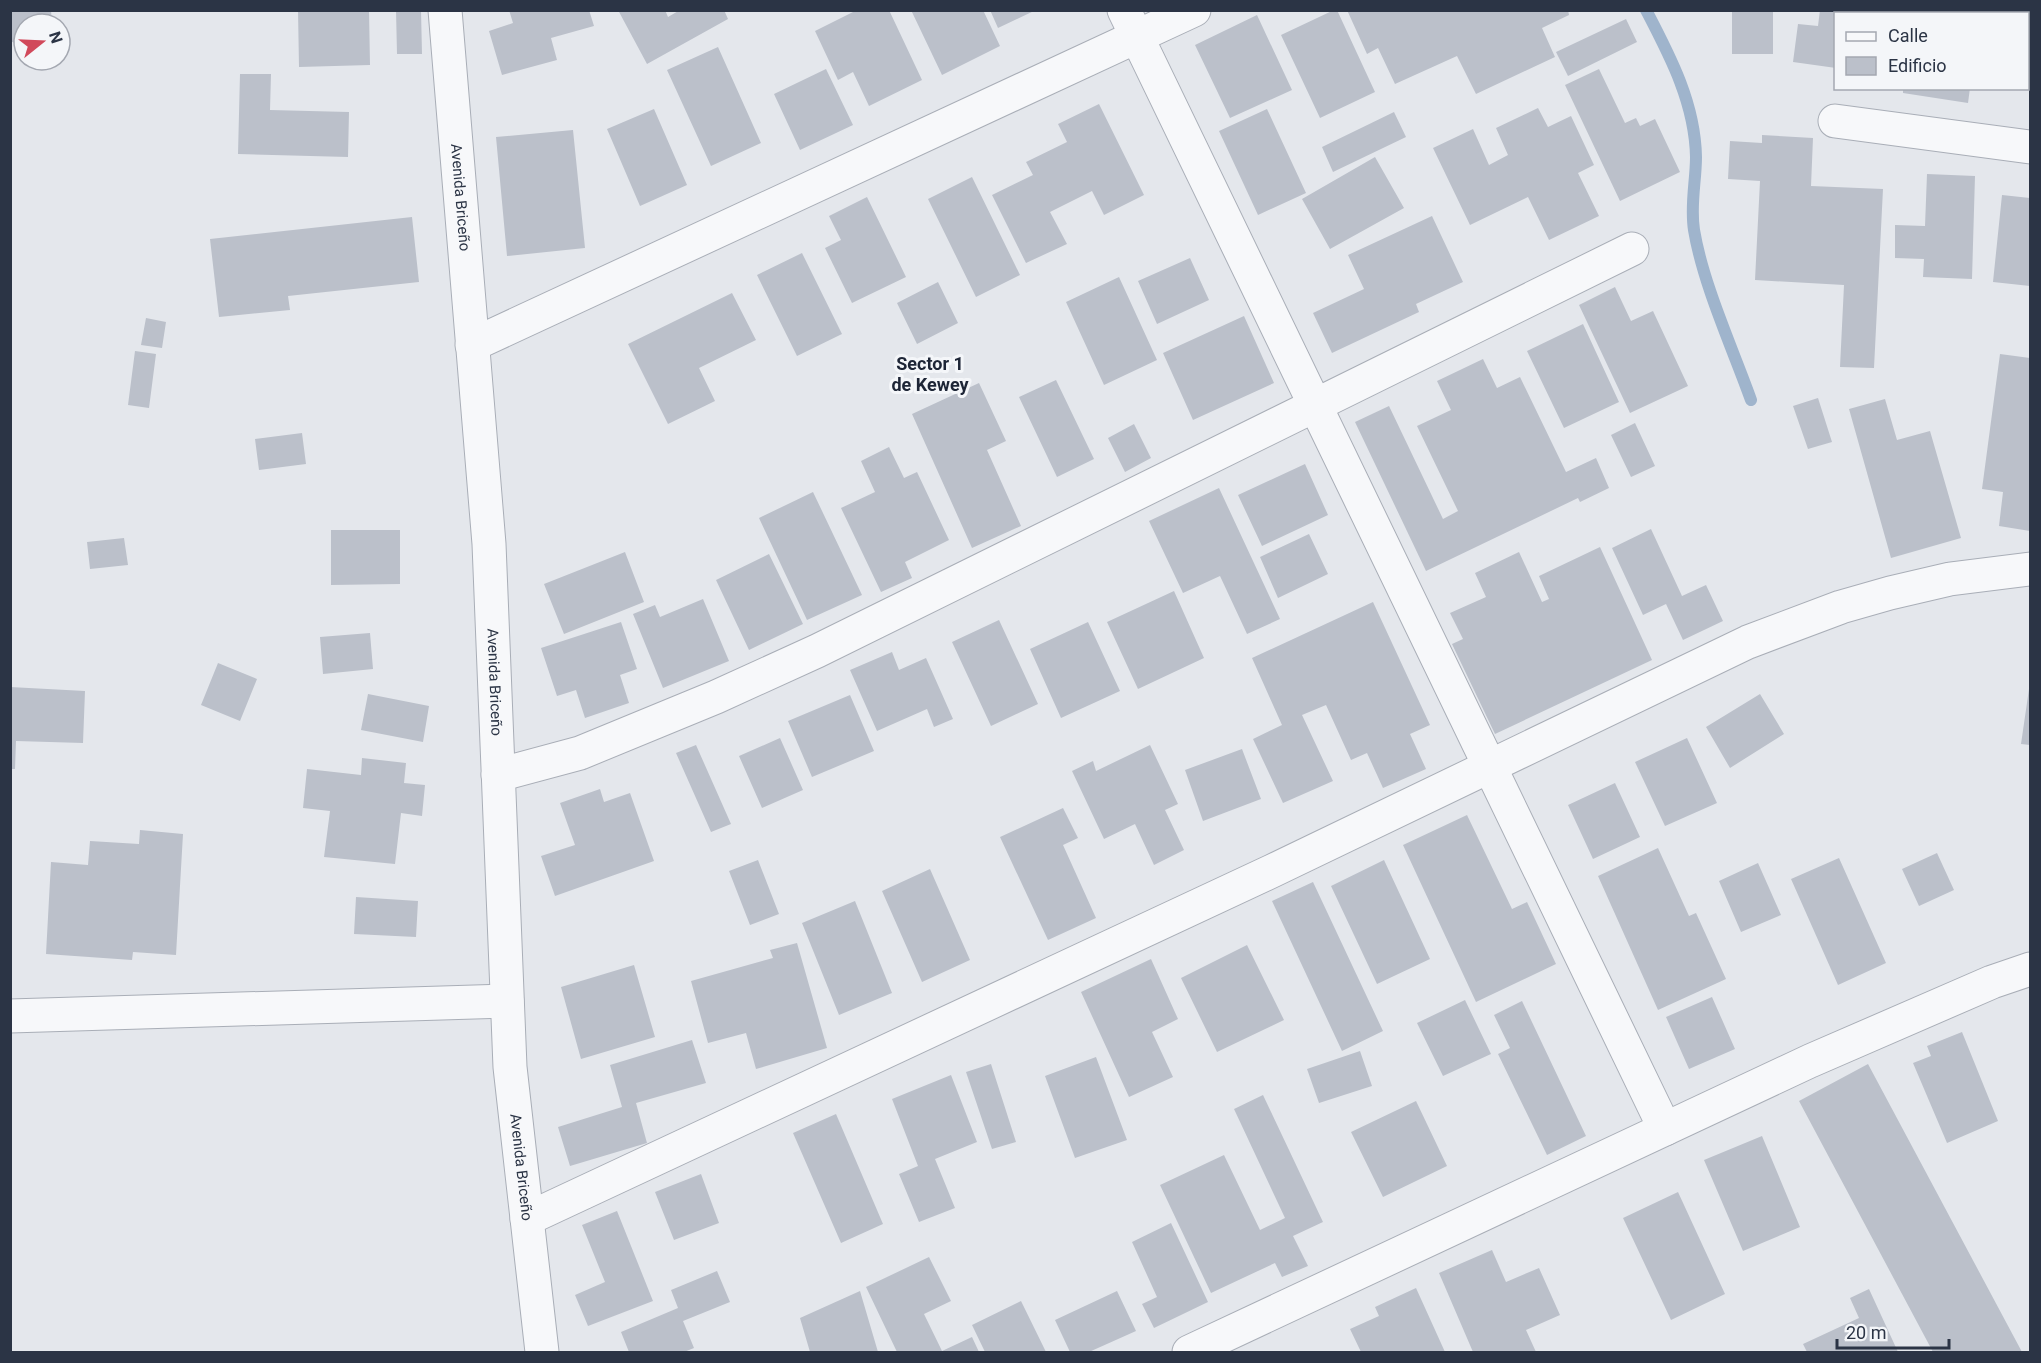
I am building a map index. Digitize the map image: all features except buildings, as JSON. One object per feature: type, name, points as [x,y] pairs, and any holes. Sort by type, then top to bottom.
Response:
[{"type":"street","name":"Avenida Briceño","points":[[445,10],[489,544],[510,1067],[542,1353]]},
{"type":"street","points":[[472,345],[1130,24],[1194,10]]},
{"type":"street","points":[[1130,24],[1665,1129]]},
{"type":"street","points":[[1835,121],[2031,147]]},
{"type":"street","points":[[498,775],[580,753],[716,697],[817,651],[1632,249]]},
{"type":"street","points":[[527,1219],[1262,876],[1748,642],[1841,607],[1890,593],[1950,579],[2031,568]]},
{"type":"street","points":[[1189,1353],[1810,1062],[1992,981],[2031,969]]},
{"type":"street","points":[[10,1016],[507,1001]]},
{"type":"waterway","points":[[1646,10],[1672,62],[1686,99],[1695,137],[1693,221],[1698,251],[1711,294],[1751,400]]},
{"type":"district","name":"Sector 1 de Kewey","points":[[930,374]]}]
